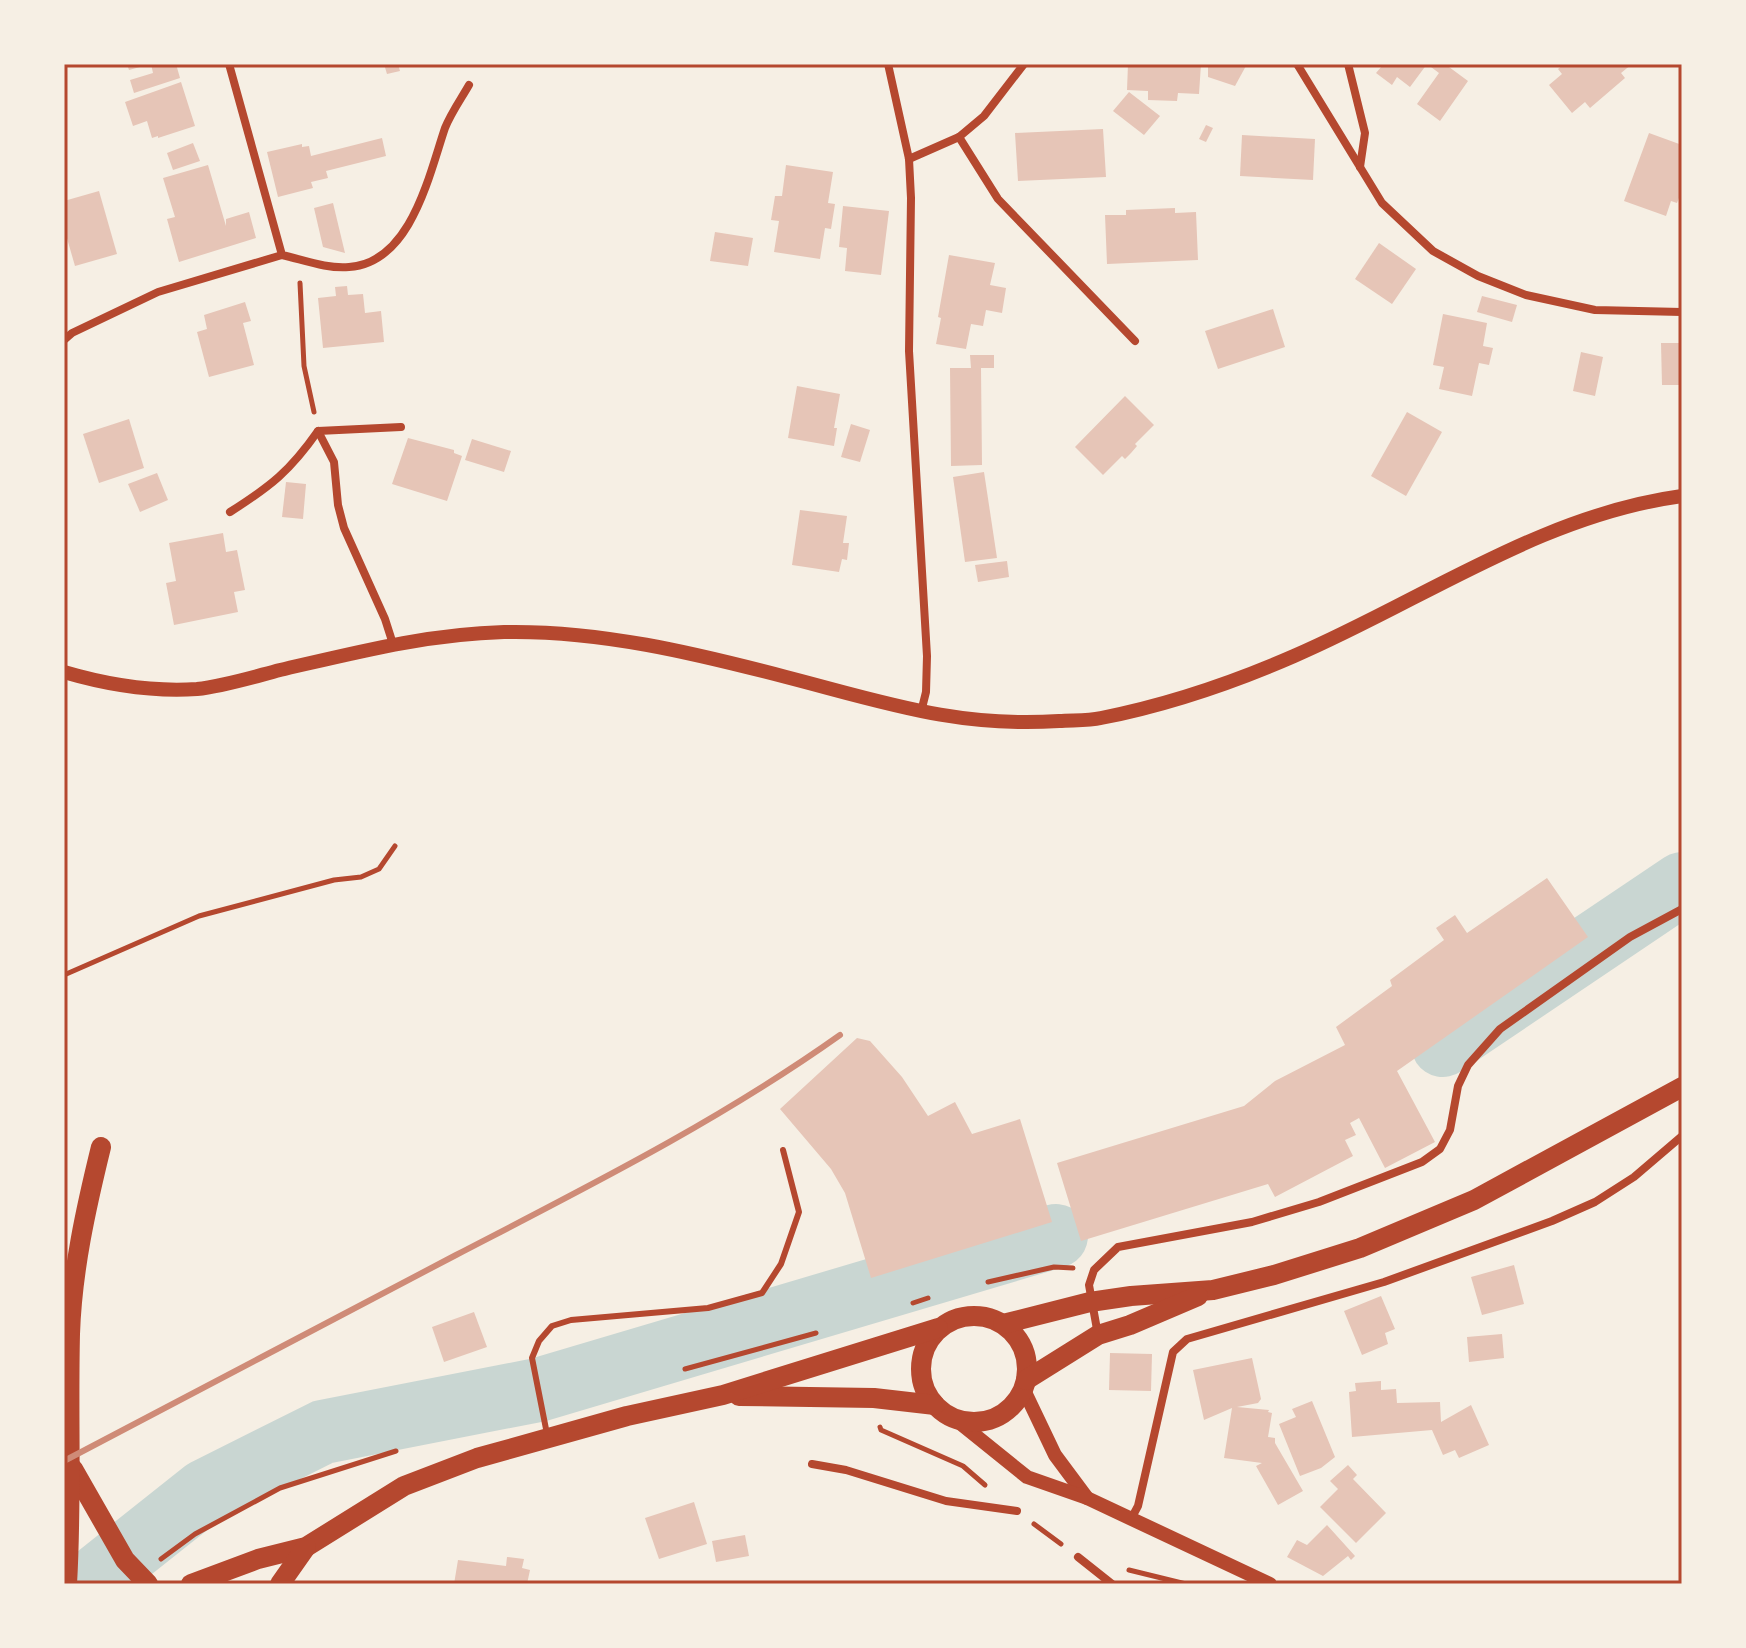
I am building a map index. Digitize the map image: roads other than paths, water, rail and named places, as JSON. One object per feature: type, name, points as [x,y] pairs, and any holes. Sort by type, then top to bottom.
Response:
[{"type":"main road","points":[[1024,1384],[1098,1335],[1213,1290],[1360,1248],[1474,1200],[1682,1087]]},
{"type":"main road","points":[[67,1584],[71,1465],[70,1331],[83,1220],[101,1147]]},
{"type":"main road","points":[[1003,1324],[1090,1302],[1213,1290]]},
{"type":"main road","points":[[191,1584],[258,1559],[306,1547],[404,1486],[477,1458],[627,1416],[723,1395],[938,1328],[959,1318],[981,1316],[1003,1324],[1018,1339],[1026,1358],[1024,1384],[1012,1406],[996,1417],[976,1422],[955,1419],[935,1405],[924,1387],[920,1366],[926,1346],[938,1328]]},
{"type":"main road","points":[[723,1395],[874,1398],[935,1405]]},
{"type":"main road","points":[[71,1465],[125,1560],[149,1576]]},
{"type":"main road","points":[[280,1584],[306,1547]]},
{"type":"street","points":[[229,64],[282,255]]},
{"type":"street","points":[[888,64],[909,159],[911,198],[909,351],[927,656],[926,692],[921,713]]},
{"type":"street","points":[[909,159],[959,137],[984,116],[1024,64]]},
{"type":"street","points":[[1297,64],[1382,203],[1433,251],[1478,276],[1526,295],[1595,310],[1682,312]]},
{"type":"street","points":[[1348,64],[1365,133],[1360,167]]},
{"type":"street","points":[[67,336],[158,292],[282,255],[323,265],[351,267],[374,259],[399,240],[425,194],[446,125],[469,85]]},
{"type":"street","points":[[959,137],[998,199],[1135,341]]},
{"type":"street","points":[[318,431],[401,427]]},
{"type":"street","points":[[318,431],[334,462],[338,505],[344,528],[393,644]]},
{"type":"street","points":[[230,512],[273,485],[302,454],[318,431]]},
{"type":"street","points":[[64,672],[138,689],[200,689],[393,644],[435,637],[506,632],[605,638],[687,652],[921,713],[958,719],[1015,724],[1098,719],[1199,694],[1295,656],[1528,541],[1581,520],[1626,506],[1682,496]]},
{"type":"street","points":[[1098,1335],[1089,1285],[1094,1270],[1118,1247],[1252,1222],[1319,1202],[1422,1162],[1440,1149],[1450,1130],[1458,1086],[1468,1065],[1500,1029],[1630,937],[1682,909]]},
{"type":"street","points":[[1131,1519],[1138,1506],[1173,1352],[1187,1339],[1384,1282],[1552,1221],[1595,1202],[1634,1177],[1682,1136]]},
{"type":"street","points":[[1024,1384],[1055,1455],[1087,1498]]},
{"type":"street","points":[[955,1419],[1027,1477],[1087,1498],[1270,1584]]},
{"type":"street","points":[[812,1464],[846,1470],[946,1501],[1017,1511]]},
{"type":"street","points":[[1078,1557],[1112,1584]]},
{"type":"lane","points":[[548,1437],[532,1358],[539,1341],[552,1326],[571,1320],[708,1308],[762,1293],[781,1264],[799,1212],[783,1150]]},
{"type":"waterway","points":[[1443,1045],[1682,884]]},
{"type":"waterway","points":[[88,1584],[205,1491],[323,1432],[538,1390],[1056,1236]]},
{"type":"railway","points":[[64,1461],[652,1152],[747,1096],[840,1035]]}]
